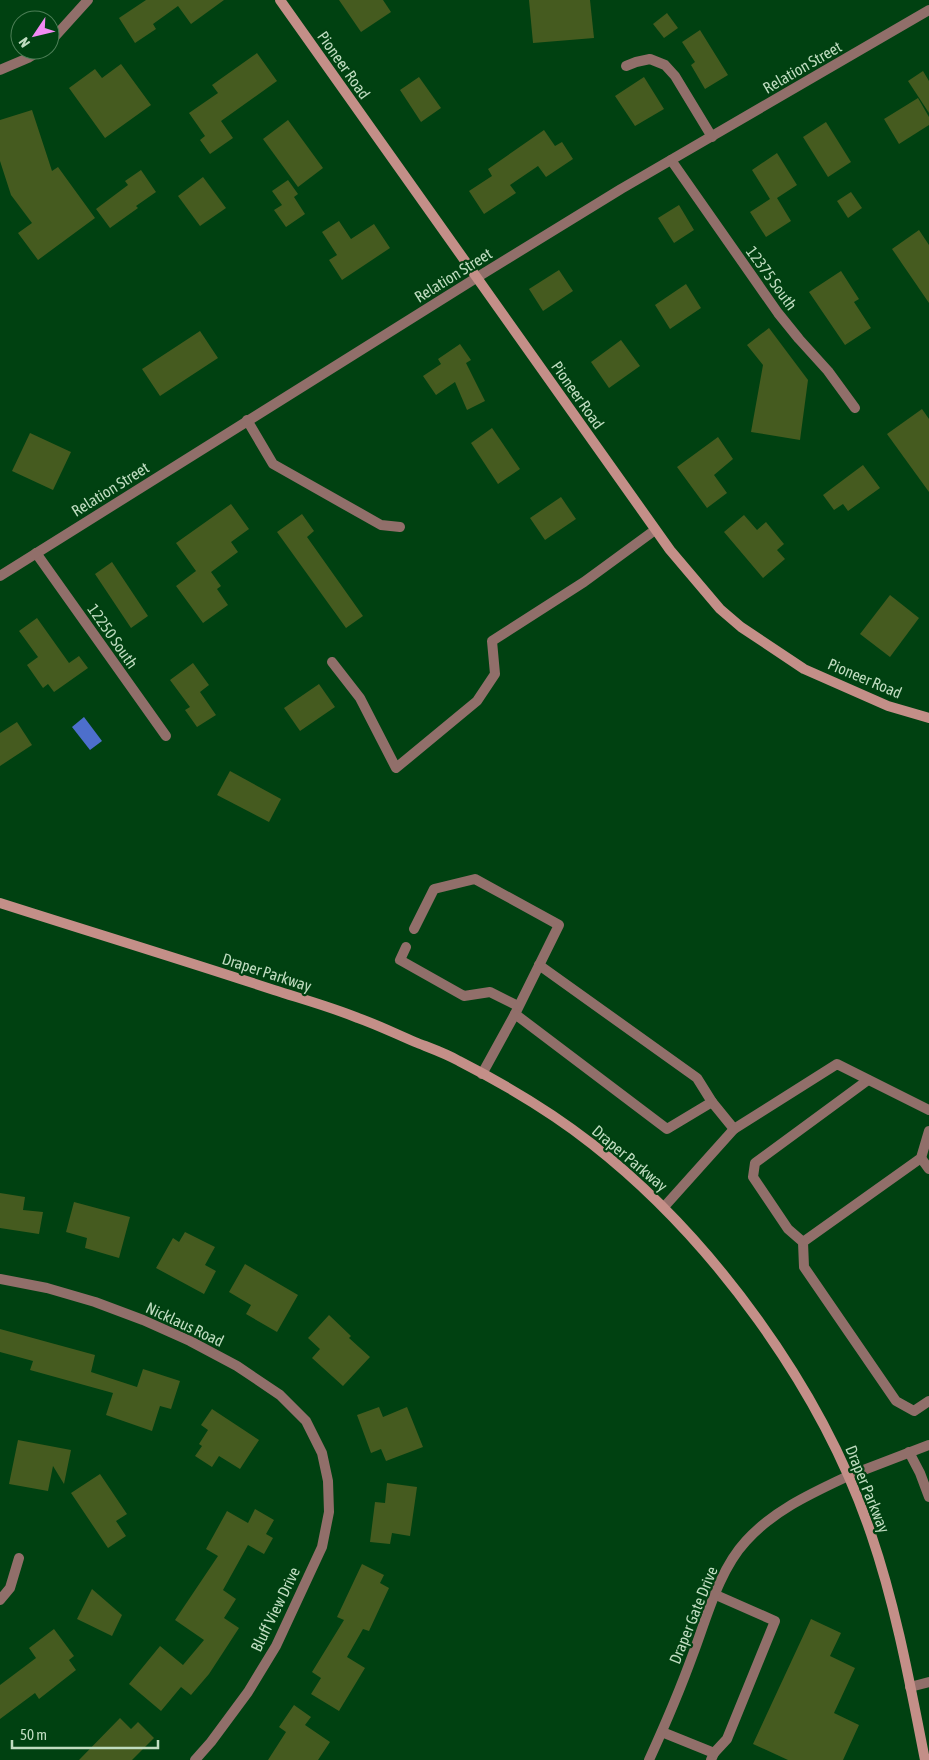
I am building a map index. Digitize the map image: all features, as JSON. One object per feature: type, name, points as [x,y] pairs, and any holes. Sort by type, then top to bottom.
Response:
[{"type":"main road","name":"Pioneer Road","points":[[280,0],[655,530],[720,610],[804,669],[888,706],[929,718]]},
{"type":"main road","name":"Draper Parkway","points":[[0,904],[211,969],[360,1018],[457,1059],[515,1093],[590,1142],[664,1207],[719,1268],[761,1325],[795,1376],[824,1425],[848,1476],[871,1534],[904,1655],[925,1760]]},
{"type":"street","points":[[60,31],[88,0]]},
{"type":"street","name":"Relation Street","points":[[0,576],[621,189],[929,10]]},
{"type":"street","points":[[0,70],[23,60]]},
{"type":"street","points":[[626,66],[650,60],[665,65],[675,76],[712,137]]},
{"type":"street","name":"12375 South","points":[[671,160],[778,313],[828,372],[855,408]]},
{"type":"street","points":[[248,420],[273,464],[381,526],[400,527]]},
{"type":"street","points":[[332,662],[360,698],[396,768],[477,701],[495,674],[492,641],[584,582],[655,530]]},
{"type":"street","name":"12250 South","points":[[36,554],[166,736]]},
{"type":"street","points":[[414,930],[434,889],[475,878],[559,925],[482,1074]]},
{"type":"street","points":[[406,948],[400,960],[464,996],[490,992],[516,1010],[667,1129],[712,1102]]},
{"type":"street","points":[[539,965],[697,1078],[712,1102],[734,1129]]},
{"type":"street","points":[[664,1207],[734,1129],[837,1064],[929,1110]]},
{"type":"street","points":[[868,1080],[755,1163],[753,1177],[788,1229],[803,1242],[804,1267],[896,1401],[914,1411],[929,1401]]},
{"type":"street","points":[[803,1242],[921,1158],[929,1131]]},
{"type":"street","points":[[921,1158],[929,1169]]},
{"type":"street","name":"Nicklaus Road","points":[[0,1278],[47,1288],[95,1302],[143,1320],[190,1341],[229,1362],[280,1395],[306,1421],[322,1453]]},
{"type":"street","name":"Draper Gate Drive","points":[[649,1760],[678,1696],[724,1574],[745,1541],[774,1516],[796,1501],[848,1476],[929,1445]]},
{"type":"street","points":[[909,1452],[929,1497]]},
{"type":"street","name":"Bluff View Drive","points":[[195,1760],[211,1742],[248,1692],[276,1646],[322,1547],[329,1512],[328,1481],[322,1453]]},
{"type":"street","points":[[0,1600],[10,1588],[19,1558]]},
{"type":"street","points":[[662,1732],[712,1757],[727,1739],[774,1622],[716,1595]]},
{"type":"street","points":[[910,1687],[929,1682]]},
{"type":"water","points":[[84,717],[102,741],[90,750],[72,727]]},
{"type":"building","points":[[146,0],[224,0],[191,24],[178,6],[153,24],[156,29],[135,43],[119,18]]},
{"type":"building","points":[[339,0],[383,0],[391,12],[361,32]]},
{"type":"building","points":[[529,0],[590,0],[594,38],[533,43]]},
{"type":"building","points":[[667,13],[678,28],[664,38],[653,24]]},
{"type":"building","points":[[700,30],[728,75],[705,89],[691,65],[695,62],[682,42]]},
{"type":"building","points":[[257,53],[277,81],[221,121],[233,138],[210,154],[200,140],[205,136],[189,113],[218,93],[212,85]]},
{"type":"building","points":[[121,64],[151,105],[105,138],[69,88],[95,69],[102,78]]},
{"type":"building","points":[[923,71],[929,81],[929,113],[908,81]]},
{"type":"building","points":[[419,77],[441,108],[421,122],[400,90]]},
{"type":"building","points":[[644,77],[664,109],[635,126],[615,96]]},
{"type":"building","points":[[918,98],[929,117],[929,125],[899,144],[884,119]]},
{"type":"building","points":[[32,110],[52,171],[58,167],[95,218],[38,260],[18,233],[32,223],[11,195],[0,161],[0,120]]},
{"type":"building","points":[[288,120],[323,168],[298,187],[263,139]]},
{"type":"building","points":[[826,122],[851,162],[828,177],[803,137]]},
{"type":"building","points":[[544,130],[555,146],[562,142],[573,159],[546,177],[538,166],[510,185],[516,193],[484,214],[469,191],[492,176],[488,169]]},
{"type":"building","points":[[777,153],[797,185],[777,198],[791,221],[766,237],[750,212],[770,199],[752,170]]},
{"type":"building","points":[[141,170],[156,192],[136,206],[138,208],[110,228],[96,209],[128,185],[125,181]]},
{"type":"building","points":[[203,177],[226,208],[200,226],[178,196]]},
{"type":"building","points":[[288,180],[298,194],[294,197],[305,214],[286,227],[274,210],[282,205],[272,191]]},
{"type":"building","points":[[851,192],[862,208],[848,218],[837,201]]},
{"type":"building","points":[[679,205],[694,230],[674,243],[658,218]]},
{"type":"building","points":[[339,221],[351,239],[374,224],[390,248],[342,280],[329,260],[337,255],[322,232]]},
{"type":"building","points":[[919,230],[929,245],[929,303],[892,249]]},
{"type":"building","points":[[559,270],[573,291],[543,311],[529,289]]},
{"type":"building","points":[[841,271],[859,299],[854,302],[871,328],[845,345],[809,292]]},
{"type":"building","points":[[686,284],[701,308],[670,329],[655,305]]},
{"type":"building","points":[[769,328],[808,380],[800,440],[751,432],[763,365],[747,345]]},
{"type":"building","points":[[200,331],[218,358],[160,396],[142,369]]},
{"type":"building","points":[[621,340],[640,366],[609,388],[591,362]]},
{"type":"building","points":[[460,344],[471,360],[466,363],[485,401],[467,410],[455,382],[436,395],[423,376],[441,364],[438,359]]},
{"type":"building","points":[[922,409],[929,419],[929,492],[887,434]]},
{"type":"building","points":[[492,428],[520,469],[498,484],[471,443]]},
{"type":"building","points":[[30,433],[71,452],[53,490],[12,471]]},
{"type":"building","points":[[718,437],[733,459],[714,475],[727,493],[707,508],[677,467]]},
{"type":"building","points":[[863,465],[880,488],[848,511],[843,504],[834,510],[823,495]]},
{"type":"building","points":[[561,497],[576,519],[545,540],[530,518]]},
{"type":"building","points":[[231,504],[249,529],[231,542],[238,552],[211,572],[221,586],[217,589],[228,605],[203,623],[176,586],[196,571],[176,543]]},
{"type":"building","points":[[302,514],[314,531],[307,537],[363,616],[346,628],[277,532]]},
{"type":"building","points":[[744,515],[757,530],[766,522],[784,544],[777,550],[785,559],[763,578],[724,532]]},
{"type":"building","points":[[112,562],[148,616],[131,628],[95,574]]},
{"type":"building","points":[[890,595],[919,618],[890,657],[860,634]]},
{"type":"building","points":[[37,618],[69,663],[79,656],[88,668],[54,692],[48,684],[43,688],[27,665],[38,657],[19,631]]},
{"type":"building","points":[[193,663],[209,685],[200,692],[216,715],[197,727],[185,710],[190,707],[170,680]]},
{"type":"building","points":[[319,684],[335,707],[300,731],[284,708]]},
{"type":"building","points":[[17,722],[32,745],[0,766],[0,733]]},
{"type":"building","points":[[230,771],[281,799],[269,822],[217,795]]},
{"type":"building","points":[[0,1193],[25,1197],[23,1210],[43,1212],[39,1234],[0,1228]]},
{"type":"building","points":[[74,1202],[130,1217],[119,1258],[85,1248],[87,1238],[66,1232]]},
{"type":"building","points":[[185,1232],[215,1247],[205,1265],[216,1271],[204,1294],[156,1268],[173,1238],[179,1242]]},
{"type":"building","points":[[245,1264],[298,1295],[277,1332],[246,1314],[251,1305],[229,1292]]},
{"type":"building","points":[[329,1315],[351,1336],[349,1338],[370,1357],[343,1386],[312,1358],[320,1349],[308,1338]]},
{"type":"building","points":[[0,1329],[95,1355],[91,1372],[137,1387],[143,1369],[180,1381],[171,1409],[160,1406],[152,1431],[106,1415],[113,1393],[30,1370],[33,1361],[0,1352]]},
{"type":"building","points":[[379,1407],[383,1417],[407,1407],[423,1447],[386,1461],[381,1449],[371,1453],[357,1415]]},
{"type":"building","points":[[212,1409],[259,1440],[240,1469],[219,1456],[212,1467],[195,1456],[202,1446],[199,1444],[208,1430],[201,1425]]},
{"type":"building","points":[[18,1440],[71,1450],[64,1484],[53,1466],[48,1491],[9,1484]]},
{"type":"building","points":[[100,1474],[127,1514],[116,1521],[126,1536],[108,1548],[71,1493]]},
{"type":"building","points":[[387,1483],[417,1487],[410,1536],[392,1533],[390,1544],[370,1542],[375,1502],[385,1503]]},
{"type":"building","points":[[255,1509],[274,1520],[266,1534],[273,1538],[264,1554],[248,1545],[223,1590],[236,1599],[224,1618],[239,1628],[209,1674],[191,1695],[181,1687],[161,1711],[129,1684],[160,1646],[183,1665],[204,1640],[175,1620],[218,1556],[206,1549],[227,1511],[248,1523]]},
{"type":"building","points":[[362,1564],[384,1575],[380,1583],[389,1588],[369,1631],[363,1629],[347,1657],[365,1668],[339,1711],[311,1694],[321,1678],[312,1672],[344,1620],[337,1617]]},
{"type":"building","points":[[92,1589],[122,1615],[112,1636],[77,1619]]},
{"type":"building","points":[[811,1619],[841,1633],[830,1656],[855,1668],[834,1713],[859,1725],[843,1760],[788,1760],[753,1744]]},
{"type":"building","points":[[54,1629],[74,1656],[69,1660],[76,1670],[39,1699],[35,1693],[0,1719],[0,1685],[36,1658],[29,1648]]},
{"type":"building","points":[[294,1705],[311,1717],[305,1725],[330,1742],[318,1760],[268,1760],[286,1732],[279,1727]]},
{"type":"building","points":[[120,1718],[131,1729],[138,1722],[154,1738],[132,1760],[79,1760]]}]
